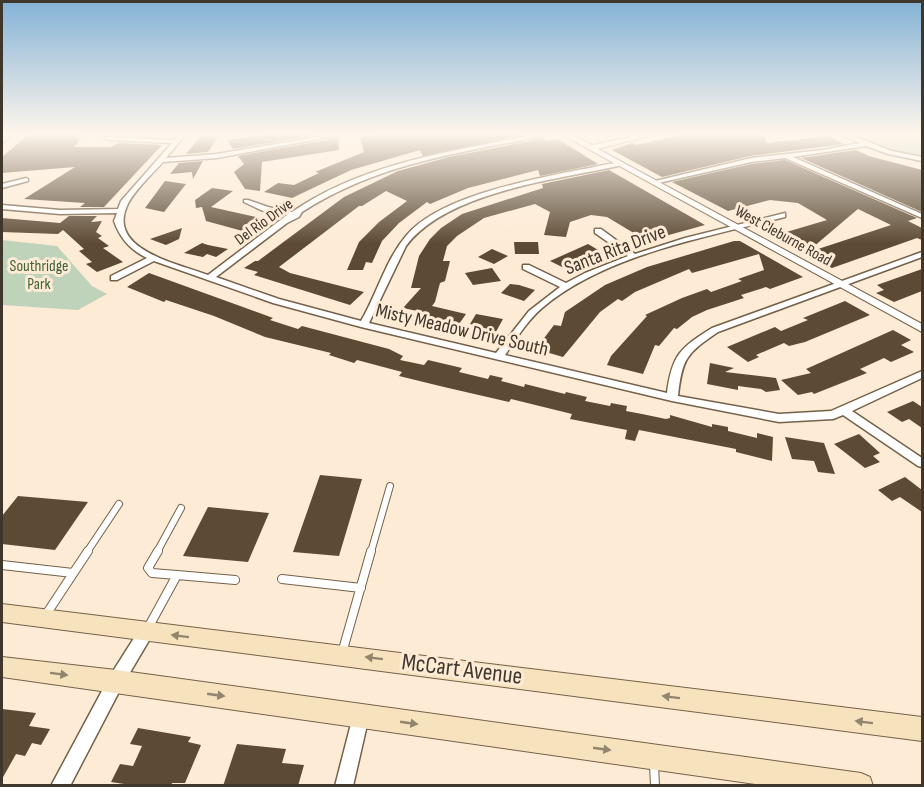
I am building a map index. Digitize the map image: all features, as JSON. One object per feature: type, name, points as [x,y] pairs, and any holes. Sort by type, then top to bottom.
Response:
[{"type":"main road","name":"McCart Avenue","points":[[2,613],[342,654],[922,729]]},
{"type":"main road","points":[[2,666],[654,757],[781,780],[861,786]]},
{"type":"street","points":[[2,207],[60,212],[120,211],[124,203],[153,171]]},
{"type":"street","name":"Del Rio Drive","points":[[209,278],[333,190],[381,171]]},
{"type":"street","points":[[364,326],[376,305],[399,252],[421,225],[440,212],[474,199],[590,171]]},
{"type":"street","name":"West Cleburne Road","points":[[633,171],[922,329]]},
{"type":"street","points":[[654,182],[700,171]]},
{"type":"street","points":[[817,171],[922,216]]},
{"type":"street","points":[[2,186],[26,180]]},
{"type":"street","points":[[246,201],[266,209],[296,215]]},
{"type":"street","name":"Misty Meadow Drive South","points":[[120,211],[118,221],[125,238],[141,252],[276,301],[364,326],[672,398],[779,418],[823,416],[845,411],[922,374]]},
{"type":"street","name":"Santa Rita Drive","points":[[498,358],[537,307],[565,286],[636,257],[782,215]]},
{"type":"street","points":[[598,231],[636,257]]},
{"type":"street","points":[[672,398],[675,370],[680,356],[687,348],[715,330],[922,254]]},
{"type":"street","points":[[114,278],[153,258]]},
{"type":"street","points":[[526,267],[565,286]]},
{"type":"street","points":[[845,411],[922,464]]},
{"type":"street","points":[[60,786],[116,681],[146,632]]},
{"type":"street","points":[[344,786],[361,716]]},
{"type":"lane","points":[[342,654],[390,486]]},
{"type":"lane","points":[[44,618],[119,504]]},
{"type":"lane","points":[[182,508],[148,568],[152,573],[235,580]]},
{"type":"lane","points":[[2,565],[73,573]]},
{"type":"lane","points":[[146,632],[177,575]]},
{"type":"lane","points":[[282,579],[361,588]]},
{"type":"lane","points":[[654,757],[655,786]]},
{"type":"green space","name":"Southridge Park","points":[[2,240],[57,246],[92,286],[107,294],[78,310],[2,305]]},
{"type":"building","points":[[2,171],[30,171],[2,173]]},
{"type":"building","points":[[69,171],[138,171],[104,207],[80,207],[85,203],[24,199]]},
{"type":"building","points":[[173,171],[198,171],[193,179],[192,172],[170,174]]},
{"type":"building","points":[[261,171],[260,191],[245,189],[234,172]]},
{"type":"building","points":[[349,171],[292,198],[264,192],[278,183],[294,185],[319,173],[315,172]]},
{"type":"building","points":[[398,171],[535,171],[468,188],[430,204],[427,202],[399,223],[382,241],[372,263],[366,262],[363,270],[347,270],[359,242],[379,222],[407,201],[386,191],[359,206],[279,267],[290,273],[364,292],[350,305],[254,275],[258,272],[244,268],[258,261],[344,197]]},
{"type":"building","points":[[538,171],[565,171],[540,176]]},
{"type":"building","points":[[610,171],[705,225],[647,241],[607,217],[591,215],[570,222],[566,237],[544,235],[550,212],[535,204],[484,218],[457,236],[447,246],[443,261],[450,261],[445,281],[440,283],[432,306],[466,314],[457,327],[410,320],[417,311],[403,308],[421,288],[411,288],[419,256],[430,239],[441,228],[462,214],[543,188],[542,184]]},
{"type":"building","points":[[650,171],[688,171],[662,177]]},
{"type":"building","points":[[721,171],[809,171],[917,218],[908,221],[922,228],[922,240],[917,238],[832,268],[773,236],[827,220],[798,203],[770,200],[728,211],[672,182]],"holes":[[[858,209],[891,225],[806,253]]]},
{"type":"building","points":[[830,171],[922,171],[922,212]]},
{"type":"building","points":[[165,181],[186,184],[164,212],[145,208]]},
{"type":"building","points":[[212,188],[233,191],[211,207],[260,218],[258,220],[266,222],[250,233],[206,221],[202,207],[196,208],[195,200]]},
{"type":"building","points":[[69,216],[97,216],[91,222],[102,221],[96,232],[102,236],[98,238],[109,246],[103,248],[123,262],[97,272],[86,264],[92,262],[79,251],[84,249],[63,230],[58,234],[2,232],[2,218],[60,223]]},
{"type":"building","points":[[182,228],[179,239],[166,245],[150,239]]},
{"type":"building","points":[[740,241],[803,277],[770,289],[766,287],[741,295],[744,298],[692,317],[677,329],[674,328],[659,346],[655,345],[643,374],[607,365],[611,356],[647,316],[645,315],[682,298],[707,289],[711,292],[764,270],[759,254],[692,273],[689,269],[635,292],[622,301],[618,299],[600,312],[563,357],[539,350],[545,342],[542,341],[554,325],[561,326],[565,312],[605,285],[647,267]]},
{"type":"building","points":[[514,242],[538,242],[539,254],[515,254]]},
{"type":"building","points":[[202,243],[228,249],[216,257],[207,254],[203,257],[184,253]]},
{"type":"building","points":[[588,244],[605,254],[568,270],[550,261]]},
{"type":"building","points":[[492,249],[508,256],[494,264],[478,257]]},
{"type":"building","points":[[492,268],[501,281],[473,285],[465,273]]},
{"type":"building","points":[[922,269],[922,291],[894,302],[876,293],[884,290],[877,285]]},
{"type":"building","points":[[149,273],[298,329],[302,326],[389,349],[403,356],[400,360],[424,365],[428,360],[462,368],[459,372],[488,379],[490,375],[503,378],[501,381],[524,387],[525,384],[587,397],[585,401],[610,406],[611,403],[627,406],[626,411],[666,419],[670,418],[670,415],[712,427],[712,424],[728,427],[728,431],[757,438],[757,433],[773,437],[772,461],[736,452],[736,449],[639,430],[635,441],[625,439],[627,430],[570,419],[572,414],[399,376],[402,372],[357,360],[354,363],[329,355],[331,353],[265,337],[214,316],[166,300],[164,302],[127,287]]},
{"type":"building","points":[[510,284],[535,290],[524,301],[501,293]]},
{"type":"building","points":[[845,301],[870,315],[805,342],[789,346],[784,343],[756,355],[759,357],[748,362],[727,347],[775,327],[781,331],[808,320],[803,318]]},
{"type":"building","points":[[476,314],[503,319],[492,339],[476,336],[482,327],[470,324]]},
{"type":"building","points":[[893,330],[911,340],[901,345],[914,352],[891,362],[884,358],[860,369],[867,373],[814,394],[812,392],[798,395],[781,380],[811,373],[806,369]]},
{"type":"building","points":[[710,363],[734,368],[725,372],[776,378],[780,390],[766,392],[761,389],[738,386],[738,390],[707,384]]},
{"type":"building","points":[[913,401],[922,407],[922,428],[909,419],[902,422],[887,412]]},
{"type":"building","points":[[859,434],[880,453],[873,456],[880,462],[865,468],[834,444]]},
{"type":"building","points":[[785,437],[824,443],[835,474],[818,472],[814,461],[792,459]]},
{"type":"building","points":[[320,475],[362,479],[339,556],[293,552]]},
{"type":"building","points":[[905,477],[922,490],[922,512],[900,497],[892,501],[878,490]]},
{"type":"building","points":[[18,496],[88,502],[55,550],[2,544],[2,516]]},
{"type":"building","points":[[208,507],[269,513],[248,562],[183,556]]},
{"type":"building","points":[[2,709],[36,713],[29,726],[50,729],[41,745],[32,743],[25,756],[16,754],[2,779]]},
{"type":"building","points":[[138,728],[191,737],[188,742],[201,745],[185,783],[172,783],[171,786],[139,784],[137,786],[111,782],[120,764],[133,766],[142,746],[130,744]]},
{"type":"building","points":[[237,744],[286,749],[282,763],[304,765],[298,786],[223,786]]}]
